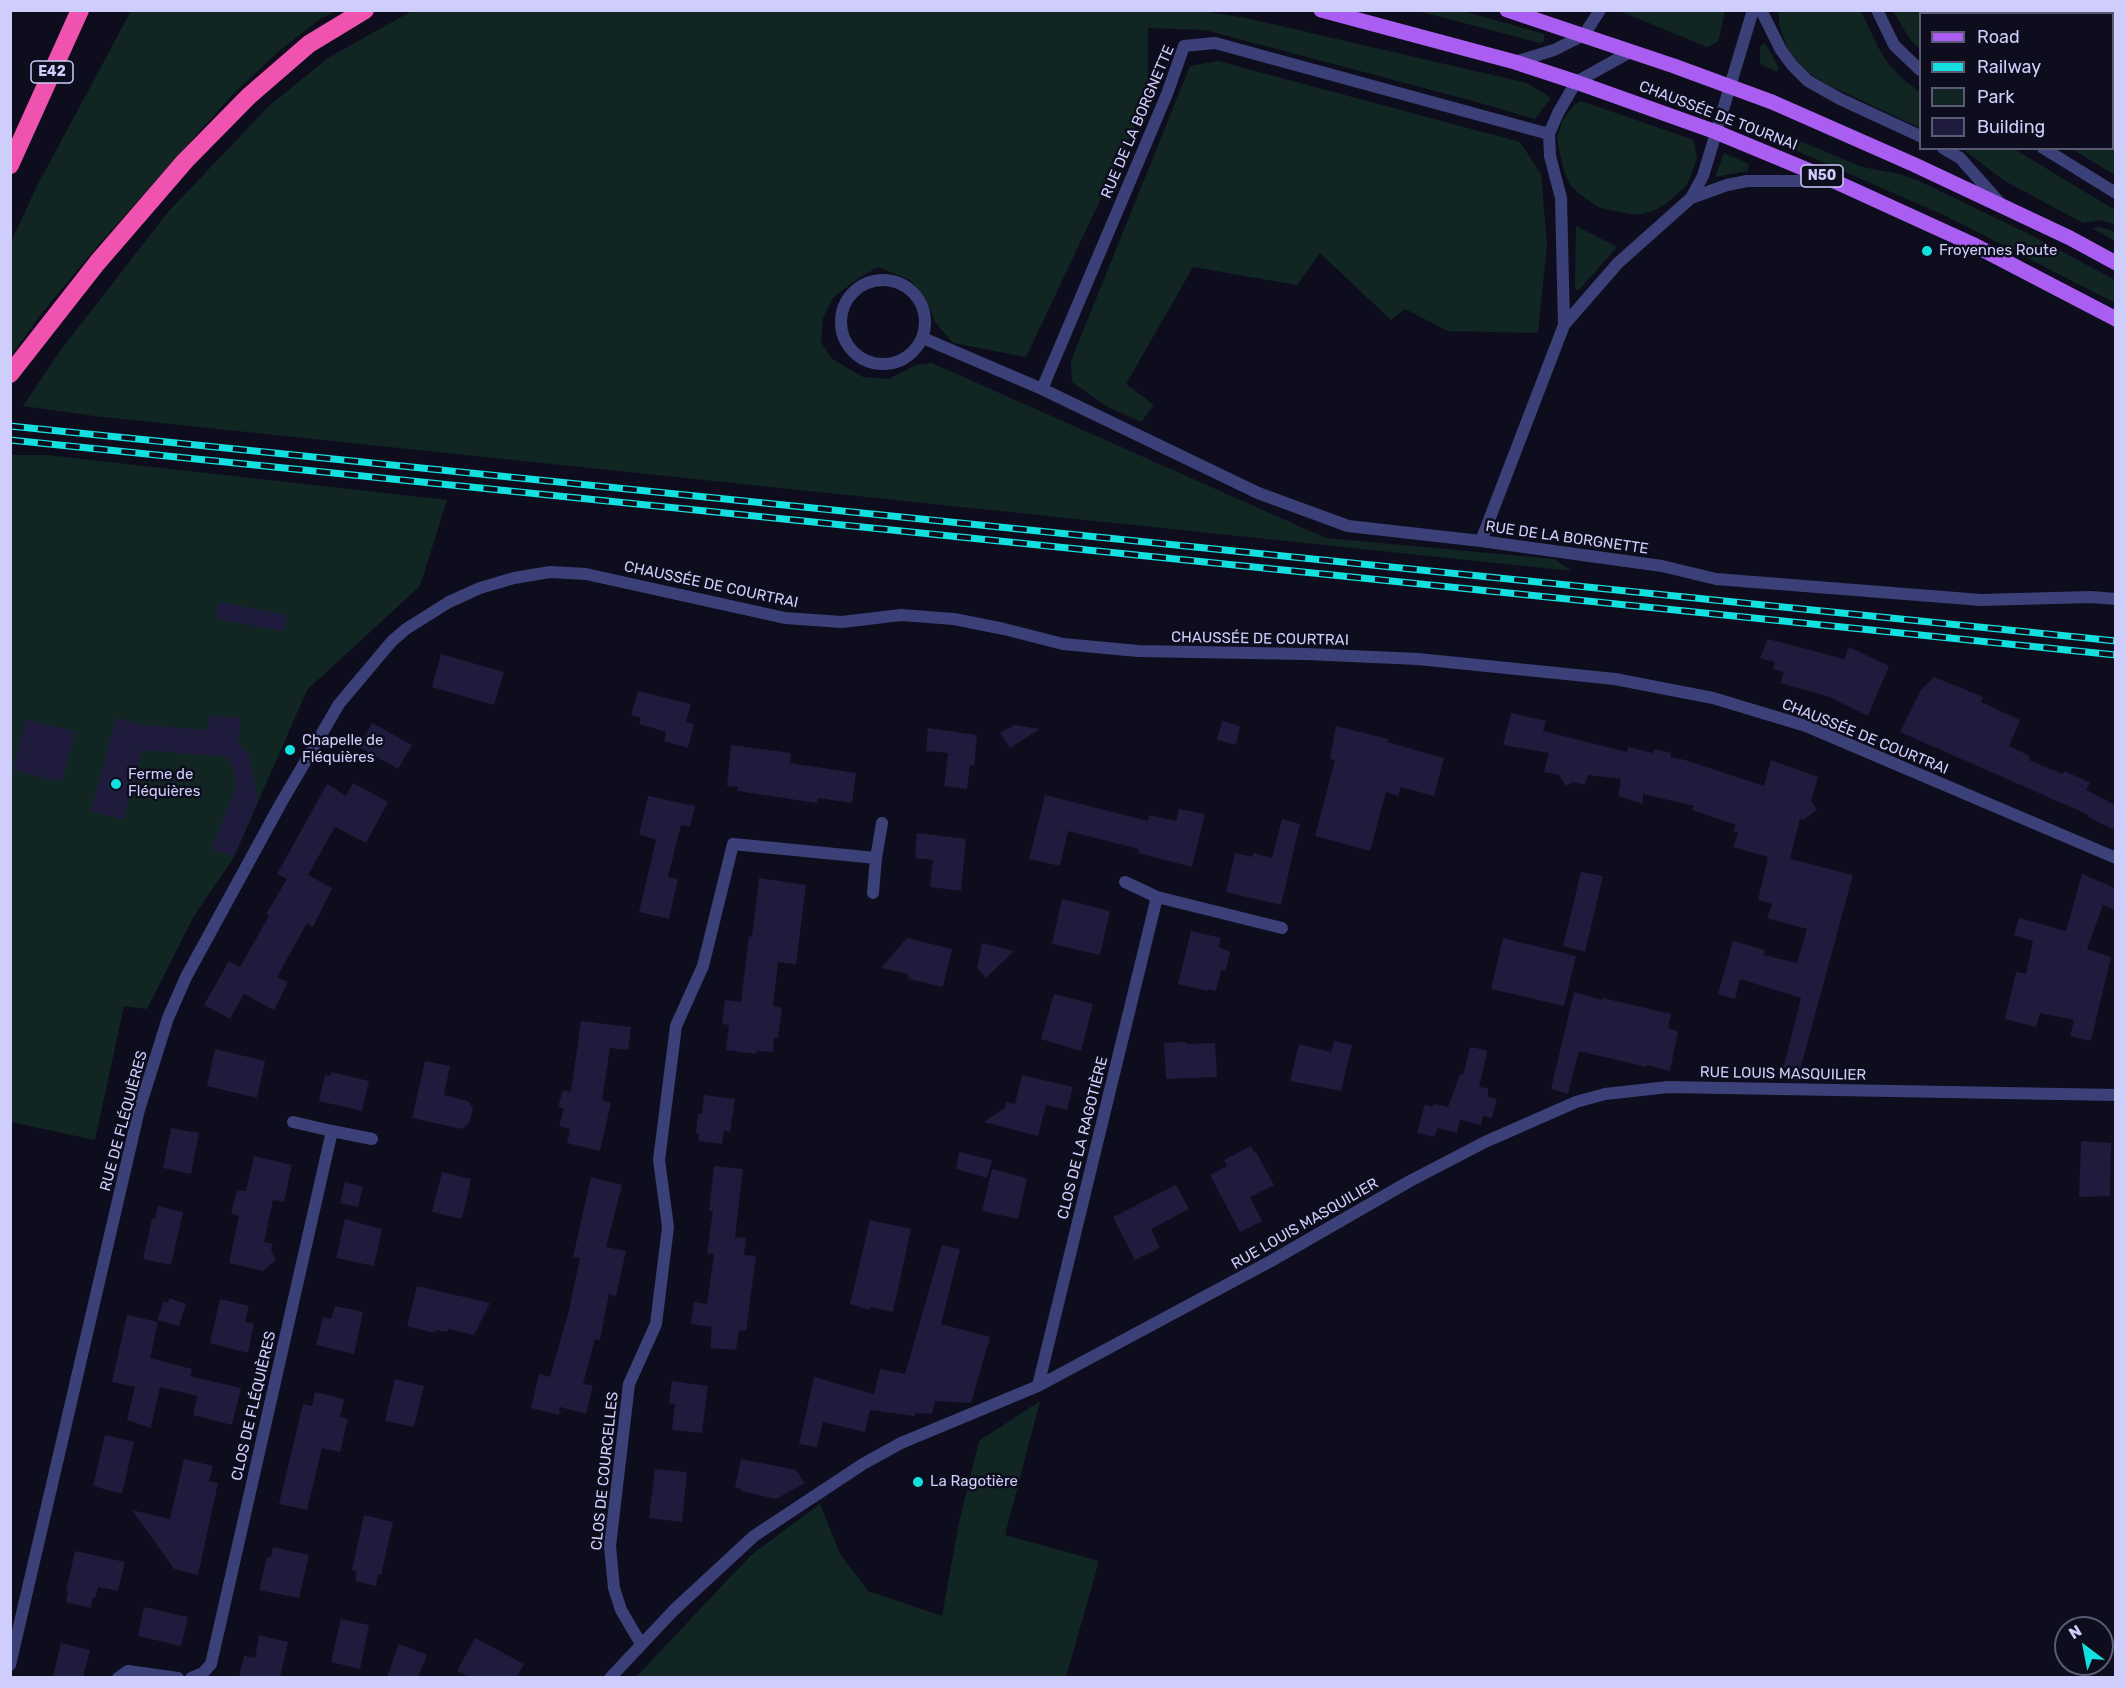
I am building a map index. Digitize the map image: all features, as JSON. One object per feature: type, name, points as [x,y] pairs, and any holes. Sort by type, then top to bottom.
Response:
[{"type":"highway","name":"E42","points":[[10,165],[80,10]]},
{"type":"highway","points":[[10,374],[97,263],[185,160],[249,96],[309,44],[365,10]]},
{"type":"main road","name":"CHAUSSÉE DE TOURNAI","points":[[1322,10],[1515,62],[1716,132],[1834,181],[1972,244],[2115,319]]},
{"type":"main road","name":"CHAUSSÉE DE TOURNAI","points":[[1507,10],[1730,85],[1915,165],[2070,238],[2115,263]]},
{"type":"street","points":[[1515,62],[1554,50],[1584,34],[1600,10]]},
{"type":"street","points":[[1691,198],[1709,161],[1753,10]]},
{"type":"street","points":[[1761,10],[1781,50],[1808,81],[1840,99],[1919,136]]},
{"type":"street","points":[[1877,10],[1894,45],[1919,69]]},
{"type":"street","name":"RUE DE LA BORGNETTE","points":[[1042,389],[1167,94],[1184,46],[1215,43],[1549,134]]},
{"type":"street","points":[[1564,325],[1561,198],[1550,156],[1549,134],[1576,82],[1632,51]]},
{"type":"street","points":[[1946,150],[1960,158],[2002,206]]},
{"type":"street","points":[[2046,150],[2115,193]]},
{"type":"street","points":[[1481,541],[1564,325],[1618,263],[1691,198],[1727,185],[1747,181],[1834,181]]},
{"type":"street","points":[[885,280],[902,284],[918,298],[922,307],[925,316],[923,338],[914,351],[902,360],[882,364],[867,361],[853,351],[843,334],[841,321],[845,304],[855,291],[869,283],[885,280]]},
{"type":"street","name":"RUE DE LA BORGNETTE","points":[[923,338],[1042,389],[1257,493],[1348,526],[1481,541],[1662,566],[1716,579],[1981,600],[2091,597],[2115,600]]},
{"type":"street","name":"CHAUSSÉE DE COURTRAI","points":[[395,638],[429,614],[480,588],[514,578],[550,572],[586,574],[785,618],[842,622],[911,615],[954,619],[1063,644],[1138,651],[1418,659],[1616,679],[1713,698],[1806,726],[2115,858]]},
{"type":"street","name":"RUE DE FLÉQUIÈRES","points":[[10,1665],[139,1110],[168,1018],[186,977],[327,723],[353,687],[395,638]]},
{"type":"street","points":[[873,893],[882,823]]},
{"type":"street","name":"CLOS DE COURCELLES","points":[[641,1644],[621,1610],[612,1576],[610,1546],[629,1384],[656,1324],[668,1227],[659,1160],[676,1026],[703,966],[733,844],[876,858]]},
{"type":"street","points":[[1125,882],[1157,897],[1282,928]]},
{"type":"street","name":"CLOS DE LA RAGOTIÈRE","points":[[1038,1386],[1157,897]]},
{"type":"street","name":"RUE LOUIS MASQUILIER","points":[[610,1677],[674,1610],[754,1536],[826,1487],[901,1443],[1038,1386],[1271,1261],[1410,1181],[1485,1142],[1567,1106],[1605,1094],[1668,1087],[2115,1095]]},
{"type":"street","points":[[293,1122],[372,1139]]},
{"type":"street","name":"CLOS DE FLÉQUIÈRES","points":[[191,1677],[203,1673],[211,1664],[332,1131]]},
{"type":"street","points":[[118,1677],[128,1671],[178,1677]]},
{"type":"green space","points":[[1196,10],[1246,18],[1527,83],[1551,98],[1535,119],[1205,30],[1148,28],[1148,99],[1026,357],[953,343],[935,322],[927,301],[910,280],[878,267],[833,298],[823,318],[821,342],[832,359],[863,377],[889,379],[916,365],[932,363],[1326,538],[1554,559],[1572,571],[94,416],[23,406],[60,351],[168,212],[269,106],[328,58],[412,11]]},
{"type":"green space","points":[[131,11],[336,11],[320,19],[278,52],[233,94],[100,243],[41,314],[11,356],[11,242],[37,186]]},
{"type":"green space","points":[[1418,11],[1463,11],[1544,34],[1544,41],[1540,43]]},
{"type":"green space","points":[[1620,11],[1725,11],[1718,42],[1707,47]]},
{"type":"green space","points":[[1778,11],[1861,11],[1889,65],[1919,91],[1919,128],[1826,84],[1809,73],[1787,47],[1780,28]]},
{"type":"green space","points":[[1893,11],[1948,12],[1919,12],[1919,48],[1911,41]]},
{"type":"green space","points":[[1765,43],[1779,68],[1777,72],[1760,64],[1760,46]]},
{"type":"green space","points":[[1218,61],[1520,142],[1541,174],[1547,244],[1538,333],[1448,331],[1405,309],[1391,320],[1320,253],[1297,285],[1193,267],[1126,384],[1154,405],[1141,422],[1106,406],[1072,382],[1071,361],[1190,66]]},
{"type":"green space","points":[[1581,101],[1694,140],[1697,159],[1687,185],[1666,204],[1653,211],[1636,215],[1600,208],[1578,193],[1569,183],[1563,168],[1557,138],[1562,122],[1574,105]]},
{"type":"green space","points":[[1755,122],[1862,167],[1900,174],[1919,181],[2031,235],[2115,280],[2115,303],[1948,217],[1765,137],[1750,127],[1750,124]]},
{"type":"green space","points":[[2114,144],[2115,175],[2074,150],[2114,150]]},
{"type":"green space","points":[[1964,150],[2016,150],[2115,210],[2115,225],[2101,220],[2083,223],[2003,180]]},
{"type":"green space","points":[[1724,153],[1749,164],[1748,171],[1715,177]]},
{"type":"green space","points":[[1576,226],[1617,247],[1578,291],[1575,288]]},
{"type":"green space","points":[[2101,227],[2115,232],[2115,241],[2092,228]]},
{"type":"green space","points":[[11,455],[47,455],[447,500],[420,586],[307,690],[234,857],[194,916],[147,1009],[124,1006],[95,1140],[11,1122]]},
{"type":"green space","points":[[1040,1401],[1005,1535],[1099,1561],[1066,1677],[636,1677],[751,1555],[820,1504],[840,1554],[868,1591],[942,1616],[959,1523],[979,1441]]},
{"type":"building","points":[[219,602],[287,615],[284,631],[216,619]]},
{"type":"building","points":[[1768,639],[1844,659],[1849,647],[1889,666],[1868,716],[1827,696],[1780,683],[1784,672],[1773,669],[1775,662],[1760,658]]},
{"type":"building","points":[[441,654],[504,672],[494,705],[432,687]]},
{"type":"building","points":[[1934,677],[1983,697],[1981,702],[2020,720],[2009,746],[2030,756],[2029,760],[2062,774],[2065,771],[2090,783],[2086,790],[2115,805],[2115,830],[2088,817],[2089,815],[1900,732],[1921,690]]},
{"type":"building","points":[[638,691],[691,704],[686,722],[694,724],[688,748],[664,741],[666,732],[639,724],[641,718],[631,715]]},
{"type":"building","points":[[1511,713],[1546,721],[1543,731],[1627,752],[1628,747],[1653,753],[1654,749],[1671,753],[1670,757],[1764,786],[1771,760],[1818,777],[1811,801],[1817,810],[1803,820],[1800,819],[1790,859],[1853,875],[1797,1081],[1781,1077],[1801,998],[1740,979],[1735,999],[1718,994],[1733,941],[1765,950],[1764,955],[1797,963],[1807,929],[1767,918],[1772,904],[1758,900],[1768,857],[1733,847],[1738,833],[1733,832],[1736,825],[1692,810],[1694,806],[1643,794],[1643,804],[1618,796],[1621,779],[1588,775],[1585,785],[1573,782],[1566,786],[1559,775],[1544,772],[1549,753],[1503,745]]},
{"type":"building","name":"Ferme de Fléquières","points":[[210,715],[241,718],[238,742],[249,755],[258,799],[234,856],[211,849],[236,787],[233,766],[226,757],[142,750],[123,820],[91,811],[116,718],[144,725],[208,730]]},
{"type":"building","points":[[26,720],[75,731],[62,782],[13,770]]},
{"type":"building","points":[[1222,721],[1240,726],[1236,745],[1217,740]]},
{"type":"building","points":[[372,723],[412,745],[398,769],[359,747]]},
{"type":"building","points":[[1014,725],[1040,729],[1010,748],[1000,733]]},
{"type":"building","points":[[1336,726],[1388,739],[1387,742],[1444,758],[1434,796],[1401,787],[1398,796],[1386,792],[1370,851],[1315,836],[1335,760],[1330,759]]},
{"type":"building","points":[[928,728],[977,735],[974,766],[970,765],[967,789],[944,786],[948,753],[926,751]]},
{"type":"building","points":[[731,745],[791,753],[790,763],[856,773],[852,803],[818,798],[817,803],[737,791],[738,787],[727,786]]},
{"type":"building","points":[[353,783],[388,802],[366,843],[335,827],[308,875],[332,888],[313,927],[307,923],[277,977],[288,982],[274,1010],[244,994],[230,1019],[204,1005],[229,961],[240,967],[269,916],[266,914],[287,879],[277,874],[327,784],[346,796]]},
{"type":"building","points":[[1045,795],[1148,821],[1149,815],[1176,821],[1179,809],[1205,814],[1192,867],[1138,853],[1139,849],[1068,831],[1060,866],[1029,859]]},
{"type":"building","points":[[648,796],[695,806],[690,827],[681,825],[668,877],[678,879],[669,919],[639,912],[656,840],[639,834]]},
{"type":"building","points":[[1282,819],[1300,824],[1281,905],[1226,892],[1235,853],[1253,857],[1253,853],[1272,858]]},
{"type":"building","points":[[917,833],[966,839],[961,891],[930,887],[933,860],[915,858]]},
{"type":"building","points":[[1581,872],[1603,876],[1585,952],[1563,946]]},
{"type":"building","points":[[2082,874],[2115,888],[2115,910],[2103,905],[2087,949],[2111,957],[2091,1041],[2070,1036],[2074,1020],[2040,1013],[2036,1027],[2005,1019],[2016,972],[2026,974],[2033,941],[2014,935],[2019,918],[2066,931]]},
{"type":"building","points":[[759,878],[806,885],[796,964],[778,962],[773,1006],[782,1008],[778,1038],[774,1038],[773,1052],[757,1051],[756,1054],[726,1050],[729,1025],[722,1024],[725,1000],[741,1002]]},
{"type":"building","points":[[1062,899],[1110,911],[1100,955],[1052,944]]},
{"type":"building","points":[[1191,931],[1221,938],[1219,947],[1230,952],[1226,969],[1221,971],[1216,991],[1178,984]]},
{"type":"building","points":[[907,938],[952,949],[943,987],[908,979],[908,974],[881,968]]},
{"type":"building","points":[[1503,938],[1576,956],[1564,1006],[1491,989]]},
{"type":"building","points":[[982,943],[1014,951],[986,978],[977,968]]},
{"type":"building","points":[[1574,992],[1671,1014],[1668,1028],[1678,1031],[1670,1071],[1579,1051],[1568,1094],[1551,1089]]},
{"type":"building","points":[[1054,994],[1093,1004],[1081,1051],[1041,1039]]},
{"type":"building","points":[[581,1021],[631,1027],[628,1050],[610,1048],[602,1100],[611,1103],[600,1151],[567,1143],[570,1129],[559,1126],[564,1109],[558,1107],[563,1090],[571,1092]]},
{"type":"building","points":[[1334,1041],[1352,1045],[1341,1091],[1290,1081],[1299,1044],[1331,1052]]},
{"type":"building","points":[[1186,1042],[1186,1044],[1215,1043],[1217,1077],[1166,1079],[1164,1043]]},
{"type":"building","points":[[1470,1047],[1486,1050],[1479,1087],[1488,1088],[1488,1097],[1497,1099],[1492,1118],[1483,1116],[1481,1125],[1460,1120],[1457,1133],[1438,1128],[1434,1137],[1417,1133],[1425,1104],[1433,1107],[1434,1104],[1448,1107],[1460,1074],[1463,1075]]},
{"type":"building","points":[[215,1049],[265,1061],[257,1098],[207,1086]]},
{"type":"building","points":[[425,1061],[450,1066],[444,1095],[468,1101],[473,1108],[469,1123],[462,1129],[412,1118]]},
{"type":"building","points":[[331,1072],[369,1081],[362,1111],[319,1101],[325,1075],[330,1076]]},
{"type":"building","points":[[1022,1075],[1073,1087],[1067,1110],[1046,1105],[1038,1136],[984,1122],[1005,1108],[1006,1102],[1015,1104]]},
{"type":"building","points":[[704,1095],[735,1099],[730,1132],[724,1131],[722,1144],[698,1141],[699,1133],[696,1133],[698,1114],[702,1114]]},
{"type":"building","points":[[171,1128],[199,1133],[191,1174],[163,1168]]},
{"type":"building","points":[[2081,1141],[2111,1143],[2110,1196],[2079,1197]]},
{"type":"building","points":[[1251,1146],[1274,1185],[1250,1197],[1262,1221],[1240,1232],[1210,1175],[1227,1166],[1224,1160]]},
{"type":"building","points":[[959,1152],[992,1160],[987,1178],[956,1169]]},
{"type":"building","points":[[254,1156],[292,1165],[284,1202],[273,1200],[264,1242],[273,1244],[271,1250],[276,1260],[263,1271],[229,1263],[239,1216],[231,1213],[237,1190],[246,1191]]},
{"type":"building","points":[[714,1166],[743,1169],[735,1237],[746,1238],[744,1255],[756,1256],[746,1331],[739,1330],[736,1350],[710,1348],[712,1327],[691,1324],[694,1302],[707,1304],[714,1255],[707,1253],[713,1211],[709,1211]]},
{"type":"building","points":[[992,1169],[1027,1178],[1018,1219],[982,1211]]},
{"type":"building","points":[[442,1172],[471,1179],[462,1219],[432,1212]]},
{"type":"building","points":[[591,1177],[622,1185],[606,1247],[626,1251],[616,1296],[609,1294],[600,1340],[595,1339],[583,1384],[593,1385],[586,1414],[560,1407],[559,1415],[531,1408],[539,1374],[550,1377],[569,1310],[580,1258],[573,1257]]},
{"type":"building","points":[[345,1182],[363,1187],[358,1207],[340,1203]]},
{"type":"building","points":[[1176,1185],[1189,1209],[1151,1229],[1160,1248],[1135,1260],[1113,1217]]},
{"type":"building","points":[[158,1206],[183,1212],[171,1265],[143,1259],[152,1219],[155,1219]]},
{"type":"building","points":[[345,1219],[382,1229],[374,1266],[336,1258]]},
{"type":"building","points":[[870,1220],[911,1229],[893,1312],[870,1307],[870,1310],[850,1304]]},
{"type":"building","points":[[942,1245],[960,1249],[941,1324],[990,1337],[971,1403],[935,1401],[932,1414],[915,1413],[915,1416],[870,1410],[865,1432],[823,1422],[817,1447],[799,1444],[814,1377],[874,1394],[880,1369],[905,1374]]},
{"type":"building","points":[[417,1286],[490,1303],[474,1335],[448,1329],[447,1332],[436,1330],[435,1333],[407,1326]]},
{"type":"building","points":[[169,1298],[186,1304],[179,1326],[157,1320],[164,1301],[168,1303]]},
{"type":"building","points":[[220,1299],[249,1306],[245,1322],[254,1323],[248,1353],[210,1343]]},
{"type":"building","points":[[335,1306],[363,1312],[354,1354],[316,1345],[323,1317],[331,1319]]},
{"type":"building","points":[[127,1315],[158,1322],[150,1358],[192,1369],[190,1376],[241,1388],[232,1425],[193,1415],[197,1396],[160,1387],[151,1428],[127,1420],[135,1387],[112,1382]]},
{"type":"building","points":[[395,1379],[424,1386],[414,1427],[385,1421]]},
{"type":"building","points":[[672,1381],[708,1386],[702,1433],[672,1430],[675,1404],[669,1403]]},
{"type":"building","points":[[315,1392],[344,1399],[340,1417],[348,1419],[340,1452],[322,1448],[307,1510],[279,1504],[303,1404],[312,1406]]},
{"type":"building","points":[[105,1435],[134,1442],[122,1494],[93,1486]]},
{"type":"building","points":[[184,1459],[213,1466],[209,1481],[218,1483],[198,1575],[174,1569],[132,1510],[170,1519]]},
{"type":"building","points":[[741,1459],[796,1470],[805,1483],[776,1499],[741,1491],[742,1489],[735,1488]]},
{"type":"building","points":[[655,1469],[687,1472],[682,1522],[649,1518]]},
{"type":"building","points":[[364,1515],[393,1522],[381,1575],[378,1574],[376,1586],[355,1581],[357,1571],[352,1570]]},
{"type":"building","points":[[273,1547],[309,1555],[299,1598],[259,1590],[267,1557],[271,1557]]},
{"type":"building","points":[[75,1551],[125,1562],[118,1591],[98,1587],[91,1608],[66,1602],[68,1591],[66,1591]]},
{"type":"building","points":[[144,1607],[188,1617],[181,1646],[138,1636]]},
{"type":"building","points":[[341,1619],[369,1625],[360,1669],[331,1662]]},
{"type":"building","points":[[259,1635],[288,1642],[280,1677],[239,1677],[244,1656],[255,1658]]},
{"type":"building","points":[[475,1638],[524,1664],[517,1677],[469,1677],[457,1671]]},
{"type":"building","points":[[61,1643],[90,1650],[83,1677],[53,1677]]},
{"type":"building","points":[[399,1644],[427,1655],[418,1677],[387,1677]]},
{"type":"railway","points":[[10,426],[2116,641]]},
{"type":"railway","points":[[10,440],[2116,655]]},
{"type":"place","name":"Froyennes Route","points":[[1927,251]]},
{"type":"place","name":"Chapelle de Fléquières","points":[[290,750]]},
{"type":"place","name":"Ferme de Fléquières","points":[[116,784]]},
{"type":"place","name":"La Ragotière","points":[[918,1482]]}]
